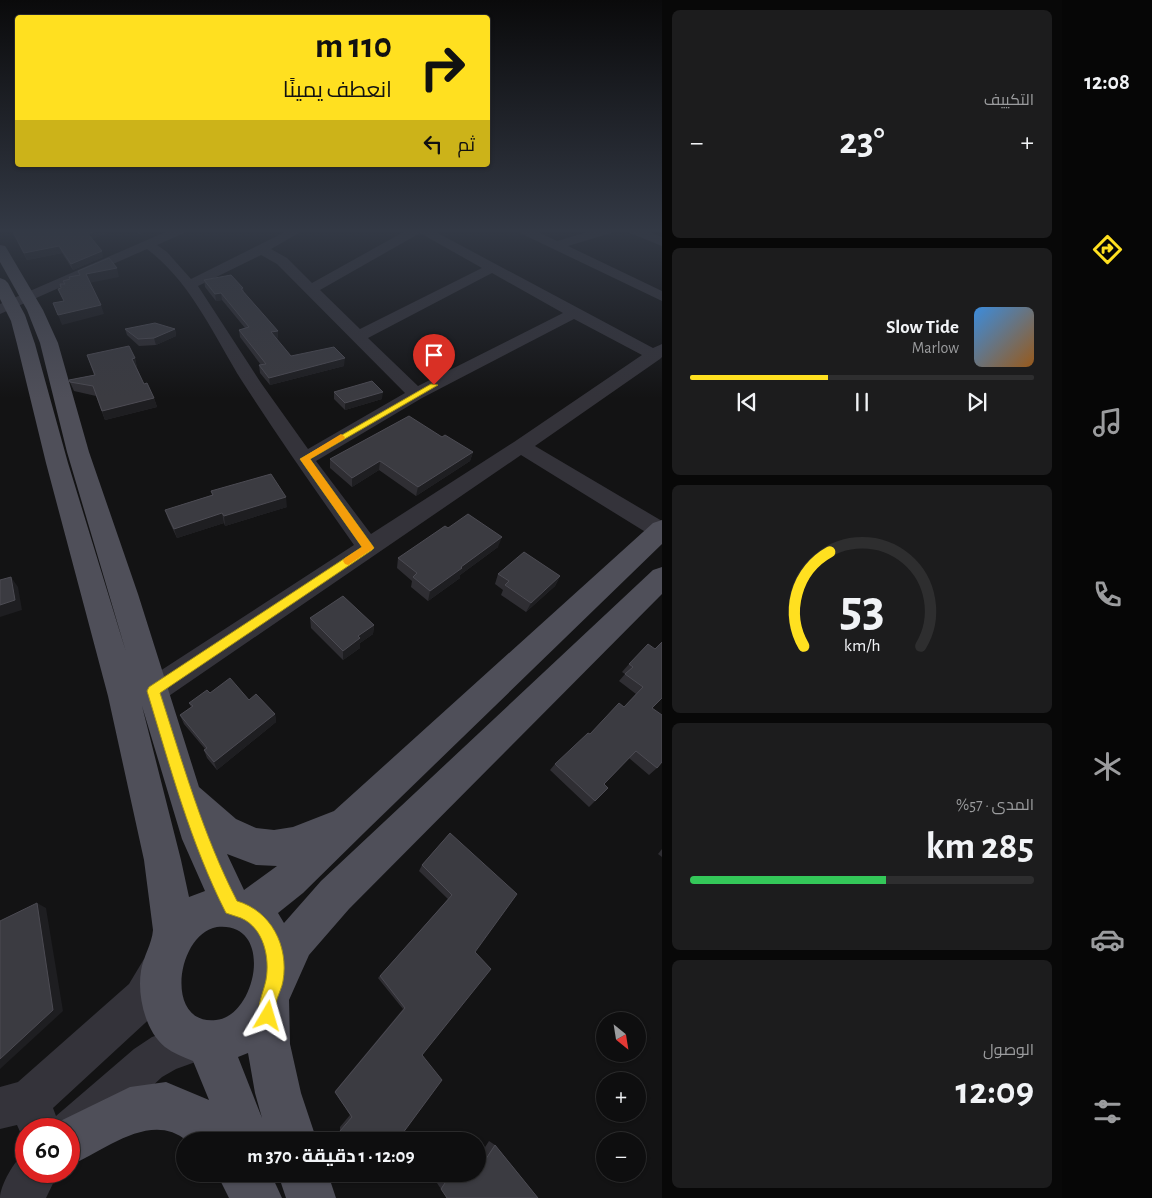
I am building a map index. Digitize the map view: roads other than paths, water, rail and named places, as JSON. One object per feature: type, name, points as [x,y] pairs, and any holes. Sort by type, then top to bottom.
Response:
[{"type":"main road","points":[[7,286],[10,299],[21,323],[56,462],[114,658],[163,863],[171,910],[168,949],[160,979],[161,993],[169,1018],[181,1033],[202,1042],[218,1043],[237,1035],[255,1022],[295,941],[335,895],[662,577]]},
{"type":"main road","points":[[10,299],[49,343],[76,445],[184,793],[200,838],[240,910]]},
{"type":"main road","points":[[240,910],[270,897],[290,880],[352,819],[661,530]]},
{"type":"main road","points":[[184,793],[204,817],[221,831],[240,842],[272,849],[304,843],[352,819]]},
{"type":"main road","points":[[168,949],[185,924],[200,913],[215,907],[240,910],[261,923],[270,939],[275,959],[268,1044],[278,1092],[290,1132]]},
{"type":"main road","points":[[202,1042],[221,1071],[243,1132]]},
{"type":"main road","points":[[80,1136],[130,1110],[166,1105],[198,1119],[213,1132]]},
{"type":"main road","points":[[247,1182],[257,1198]]},
{"type":"main road","points":[[256,1182],[261,1198]]},
{"type":"main road","points":[[306,1182],[311,1198]]},
{"type":"street","points":[[10,299],[43,286]]},
{"type":"street","points":[[190,286],[252,383],[368,548]]},
{"type":"street","points":[[306,286],[416,394]]},
{"type":"street","points":[[310,290],[317,286]]},
{"type":"street","points":[[357,337],[457,286]]},
{"type":"street","points":[[525,286],[574,313],[658,352]]},
{"type":"street","points":[[640,286],[662,297]]},
{"type":"street","points":[[305,459],[416,394],[574,313]]},
{"type":"street","points":[[153,691],[521,446],[658,352]]},
{"type":"street","points":[[521,446],[661,530]]},
{"type":"street","points":[[23,1113],[144,998],[168,949]]},
{"type":"street","points":[[80,1124],[148,1063],[166,1051],[202,1042]]},
{"type":"street","points":[[20,1198],[29,1183]]}]
